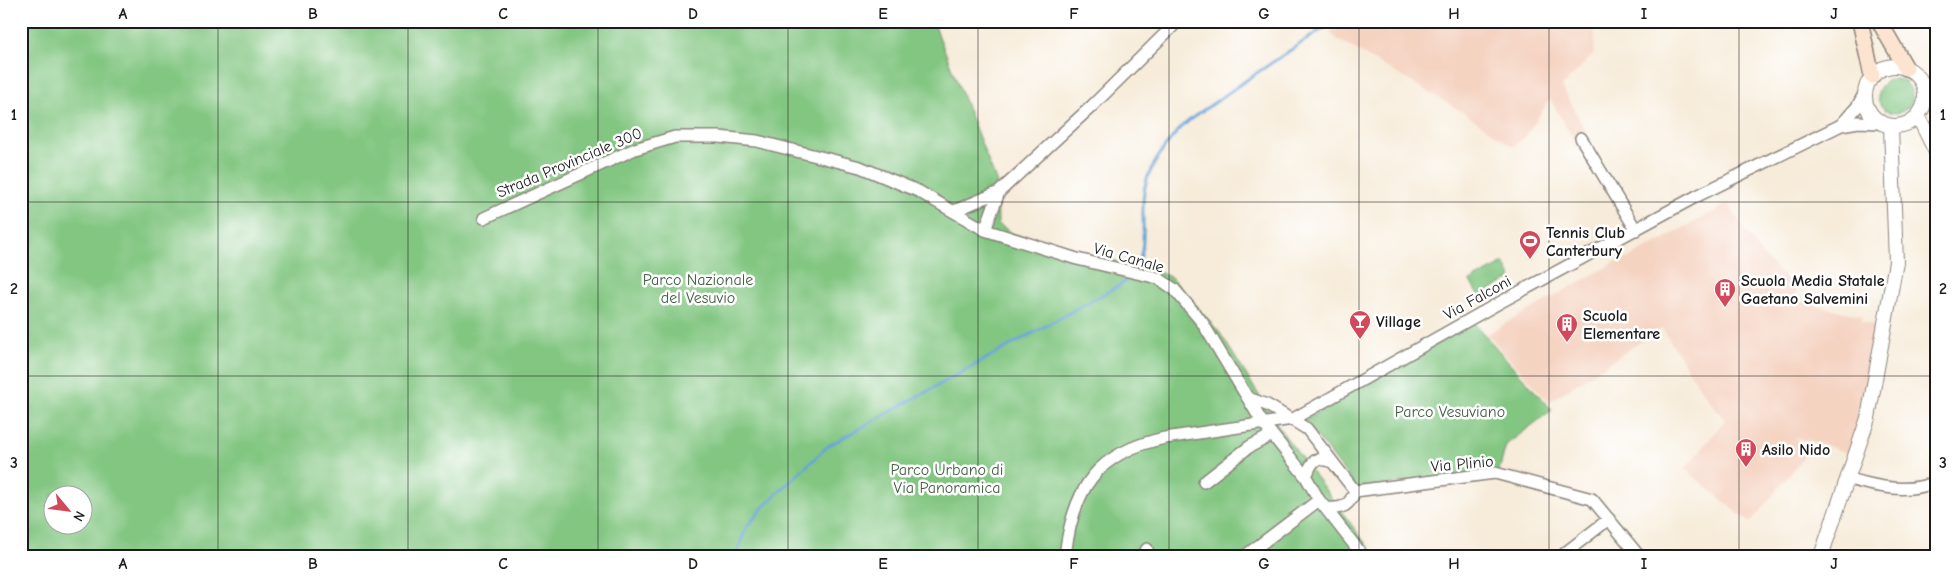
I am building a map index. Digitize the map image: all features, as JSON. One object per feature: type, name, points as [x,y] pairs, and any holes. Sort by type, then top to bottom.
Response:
[{"type":"main road","points":[[1860,21],[1872,76]]},
{"type":"main road","points":[[1883,24],[1906,68]]},
{"type":"street","points":[[954,211],[999,192],[1092,106],[1178,21]]},
{"type":"street","points":[[1936,90],[1922,82],[1913,71],[1906,68],[1889,66],[1872,76],[1864,94],[1868,111],[1886,125],[1910,123],[1936,102]]},
{"type":"street","points":[[1922,82],[1925,102],[1920,113],[1936,152]]},
{"type":"street","name":"Via Falconi","points":[[1841,125],[1857,107],[1864,94]]},
{"type":"street","name":"Via Falconi","points":[[1065,556],[1074,512],[1086,486],[1104,463],[1113,456],[1146,442],[1262,422],[1293,419],[1499,303],[1698,196],[1841,125],[1858,122],[1886,125]]},
{"type":"street","points":[[1821,556],[1849,479],[1868,418],[1896,262],[1886,125]]},
{"type":"street","name":"Strada Provinciale 300","points":[[484,218],[635,149],[676,137],[718,137],[757,142],[860,167],[918,191],[954,211]]},
{"type":"street","points":[[1581,138],[1636,230]]},
{"type":"street","points":[[985,230],[999,192]]},
{"type":"street","name":"Via Canale","points":[[954,211],[985,230],[1077,259],[1158,278],[1174,289],[1202,322],[1262,422],[1275,438]]},
{"type":"street","points":[[1248,398],[1267,405],[1307,429],[1355,492],[1348,504],[1340,509],[1323,504]]},
{"type":"street","points":[[1204,482],[1249,447],[1275,438],[1293,419]]},
{"type":"street","points":[[1275,438],[1306,477],[1323,504],[1363,556]]},
{"type":"street","points":[[1294,462],[1310,458],[1315,452],[1317,442]]},
{"type":"street","points":[[1306,477],[1310,466],[1316,460],[1321,458],[1332,462]]},
{"type":"street","name":"Via Plinio","points":[[1355,492],[1495,473],[1592,499],[1639,556]]},
{"type":"street","points":[[1849,479],[1884,487],[1909,489],[1936,482]]},
{"type":"street","points":[[1245,556],[1323,504]]},
{"type":"street","points":[[1565,553],[1609,519]]},
{"type":"shaded area","points":[[1347,21],[1590,21],[1595,35],[1594,54],[1562,86],[1586,132],[1574,140],[1550,99],[1526,136],[1513,147],[1465,113],[1337,39],[1330,33]]},
{"type":"shaded area","points":[[1728,204],[1762,255],[1797,290],[1794,300],[1862,316],[1860,321],[1879,327],[1852,455],[1825,445],[1796,438],[1807,453],[1750,523],[1685,469],[1725,420],[1700,388],[1662,328],[1549,402],[1487,334],[1617,261],[1619,263]]},
{"type":"green space","name":"Parco Nazionale del Vesuvio","points":[[21,21],[933,21],[997,183],[998,224],[1014,234],[1079,253],[1155,270],[1172,278],[1220,333],[1282,432],[1375,556],[21,556]]},
{"type":"green space","points":[[1895,79],[1902,80],[1907,84],[1911,89],[1911,103],[1907,108],[1902,112],[1895,113],[1888,112],[1883,108],[1879,103],[1878,96],[1879,89],[1883,84],[1888,80]]},
{"type":"green space","points":[[1504,263],[1512,278],[1479,297],[1470,281]]},
{"type":"green space","name":"Parco Vesuviano","points":[[1473,322],[1552,410],[1506,445],[1499,471],[1357,488],[1304,420]]},
{"type":"waterway","points":[[1135,271],[1142,247],[1145,186],[1156,161],[1172,138],[1195,116],[1334,21]]},
{"type":"waterway","points":[[736,556],[746,528],[764,506],[828,446],[1120,285],[1132,276]]},
{"type":"place","name":"Tennis Club Canterbury","points":[[1530,260]]},
{"type":"place","name":"Scuola Media Statale Gaetano Salvemini","points":[[1725,308]]},
{"type":"place","name":"Village","points":[[1360,340]]},
{"type":"place","name":"Scuola Elementare","points":[[1567,343]]},
{"type":"place","name":"Asilo Nido","points":[[1746,468]]},
{"type":"park label","name":"Parco Urbano di Via Panoramica","points":[[947,478]]}]
